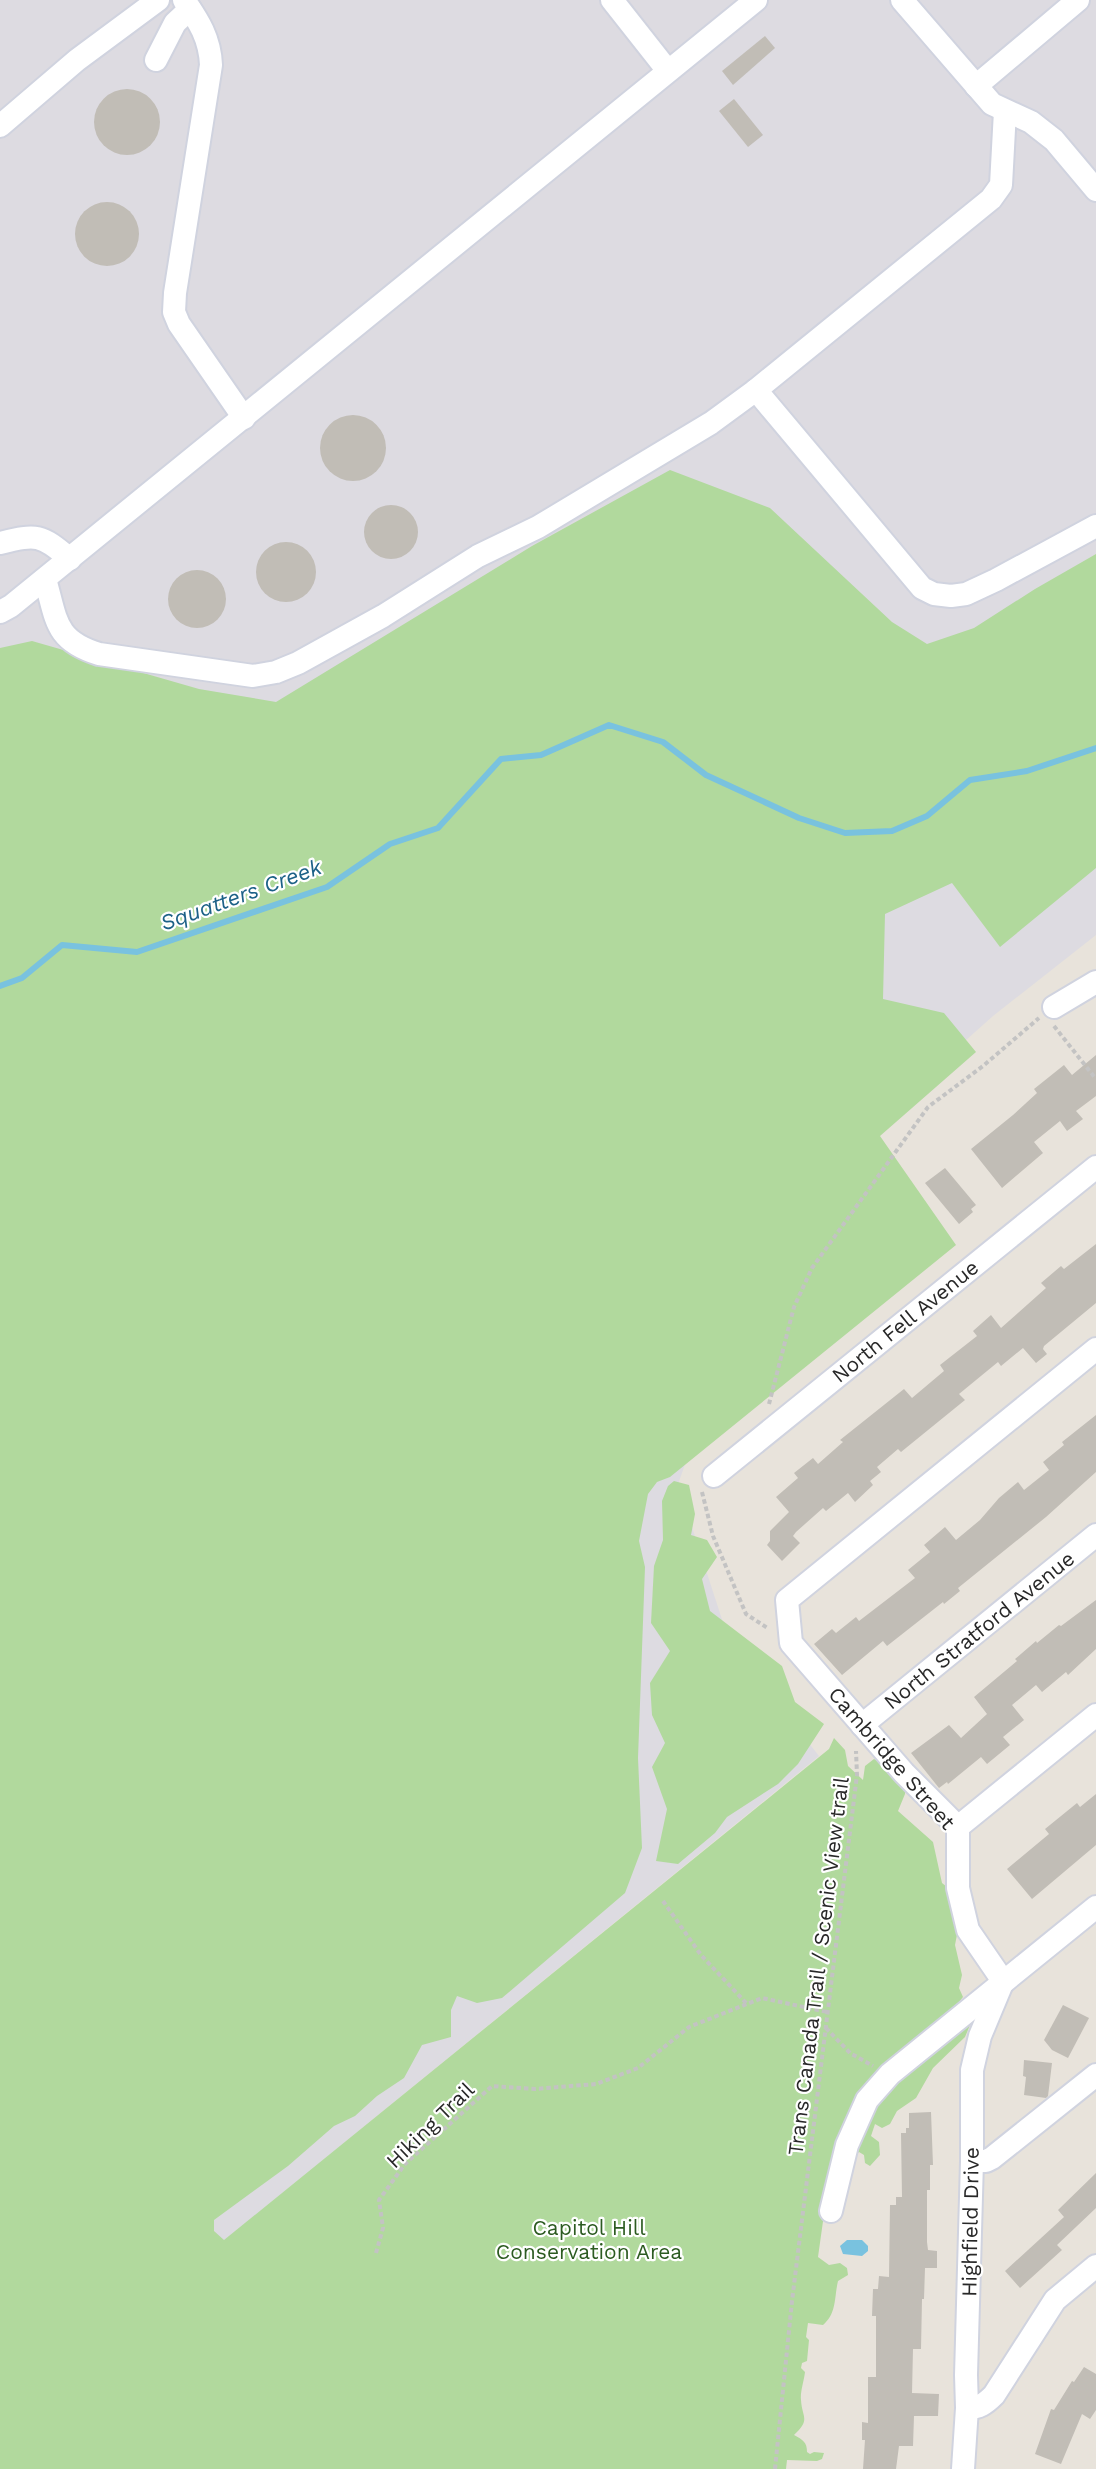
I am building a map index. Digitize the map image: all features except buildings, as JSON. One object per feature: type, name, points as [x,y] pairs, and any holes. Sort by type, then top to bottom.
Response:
[{"type":"street","points":[[0,126],[77,60],[158,0]]},
{"type":"street","points":[[612,0],[668,71]]},
{"type":"street","points":[[0,612],[70,559],[756,0]]},
{"type":"street","points":[[902,0],[992,104],[1031,122],[1054,140],[1096,190]]},
{"type":"street","points":[[976,86],[1078,0]]},
{"type":"street","points":[[156,60],[187,5],[201,26],[210,47],[211,65],[175,293],[174,312],[179,324],[244,418]]},
{"type":"street","points":[[45,579],[65,637],[79,648],[99,654],[253,676],[276,672],[298,663],[383,616],[478,556],[538,527],[711,423],[756,390],[990,199],[1001,184],[1005,111]]},
{"type":"street","points":[[756,390],[922,588],[934,594],[951,596],[966,594],[1096,526]]},
{"type":"street","points":[[0,543],[37,537],[47,540],[70,559]]},
{"type":"street","points":[[1054,1007],[1096,981]]},
{"type":"street","name":"North Fell Avenue","points":[[707,1481],[1096,1167]]},
{"type":"street","points":[[791,1643],[787,1600],[1096,1349]]},
{"type":"street","name":"North Stratford Avenue","points":[[862,1725],[1096,1535]]},
{"type":"street","name":"Cambridge Street","points":[[791,1643],[904,1773],[958,1827],[958,1888],[968,1930],[1003,1981]]},
{"type":"street","points":[[958,1827],[1096,1715]]},
{"type":"street","points":[[831,2211],[847,2145],[867,2100],[890,2074],[1096,1907]]},
{"type":"street","name":"Highfield Drive","points":[[963,2469],[967,2408],[972,2070],[980,2036],[1003,1981]]},
{"type":"street","points":[[972,2161],[986,2161],[992,2158],[1096,2075]]},
{"type":"street","points":[[967,2408],[976,2408],[986,2404],[1055,2300],[1096,2266]]},
{"type":"path","points":[[1054,1007],[1053,1025],[1096,1079]]},
{"type":"path","points":[[766,1415],[794,1307],[812,1268],[928,1107],[983,1066],[1029,1025],[1054,1007]]},
{"type":"path","points":[[707,1481],[713,1536],[746,1614],[791,1643]]},
{"type":"path","name":"Trans Canada Trail / Scenic View trail","points":[[775,2469],[792,2301],[857,1775],[858,1754],[852,1746]]},
{"type":"path","points":[[663,1901],[701,1955],[747,2004]]},
{"type":"path","name":"Hiking Trail","points":[[376,2253],[383,2228],[379,2200],[405,2164],[492,2086],[535,2089],[596,2084],[638,2068],[689,2027],[762,1998],[827,2012]]},
{"type":"path","points":[[826,2027],[850,2053],[890,2074]]},
{"type":"shaded area","points":[[0,0],[1096,0],[1096,935],[993,1016],[845,1148],[734,1328],[678,1484],[729,1641],[819,1756],[0,2423]]},
{"type":"green space","name":"Capitol Hill Conservation Area","points":[[670,470],[770,508],[892,622],[927,644],[974,628],[1096,554],[1096,868],[1000,947],[952,883],[885,914],[883,999],[944,1013],[976,1052],[880,1136],[956,1245],[670,1477],[657,1482],[648,1494],[639,1541],[645,1567],[638,1758],[642,1848],[625,1893],[502,1998],[477,2003],[457,1996],[451,2010],[451,2037],[422,2045],[404,2078],[377,2096],[355,2116],[334,2126],[288,2166],[214,2220],[214,2231],[224,2240],[829,1749],[834,1738],[845,1750],[848,1766],[863,1780],[865,1766],[874,1759],[905,1779],[905,1794],[898,1811],[933,1842],[942,1883],[947,1887],[960,1919],[955,1945],[962,1975],[959,1988],[963,1997],[954,2008],[970,2025],[965,2037],[933,2068],[916,2098],[897,2111],[890,2124],[882,2128],[875,2124],[871,2136],[879,2142],[880,2155],[870,2166],[865,2163],[864,2155],[859,2152],[844,2165],[825,2207],[818,2257],[829,2265],[840,2263],[847,2268],[848,2275],[838,2281],[833,2310],[828,2320],[823,2325],[808,2323],[807,2361],[802,2363],[801,2368],[805,2372],[801,2397],[804,2422],[794,2435],[804,2442],[810,2454],[824,2453],[822,2459],[817,2461],[787,2460],[786,2469],[0,2469],[0,648],[32,641],[199,689],[276,702],[532,546]]},
{"type":"green space","points":[[674,1481],[689,1485],[695,1514],[691,1535],[707,1540],[717,1557],[702,1579],[710,1611],[782,1666],[795,1702],[824,1724],[798,1764],[778,1784],[727,1817],[715,1833],[678,1864],[656,1861],[667,1809],[652,1767],[665,1743],[652,1715],[650,1683],[670,1651],[651,1623],[654,1566],[663,1540],[662,1501],[668,1486]]},
{"type":"water","points":[[847,2240],[862,2240],[868,2246],[868,2251],[862,2256],[843,2254],[840,2246]]},
{"type":"waterway","name":"Squatters Creek","points":[[0,986],[22,978],[62,945],[137,952],[327,887],[390,844],[438,828],[501,759],[541,755],[609,725],[663,742],[706,775],[799,818],[845,833],[892,831],[927,816],[970,780],[1027,771],[1096,748]]}]
